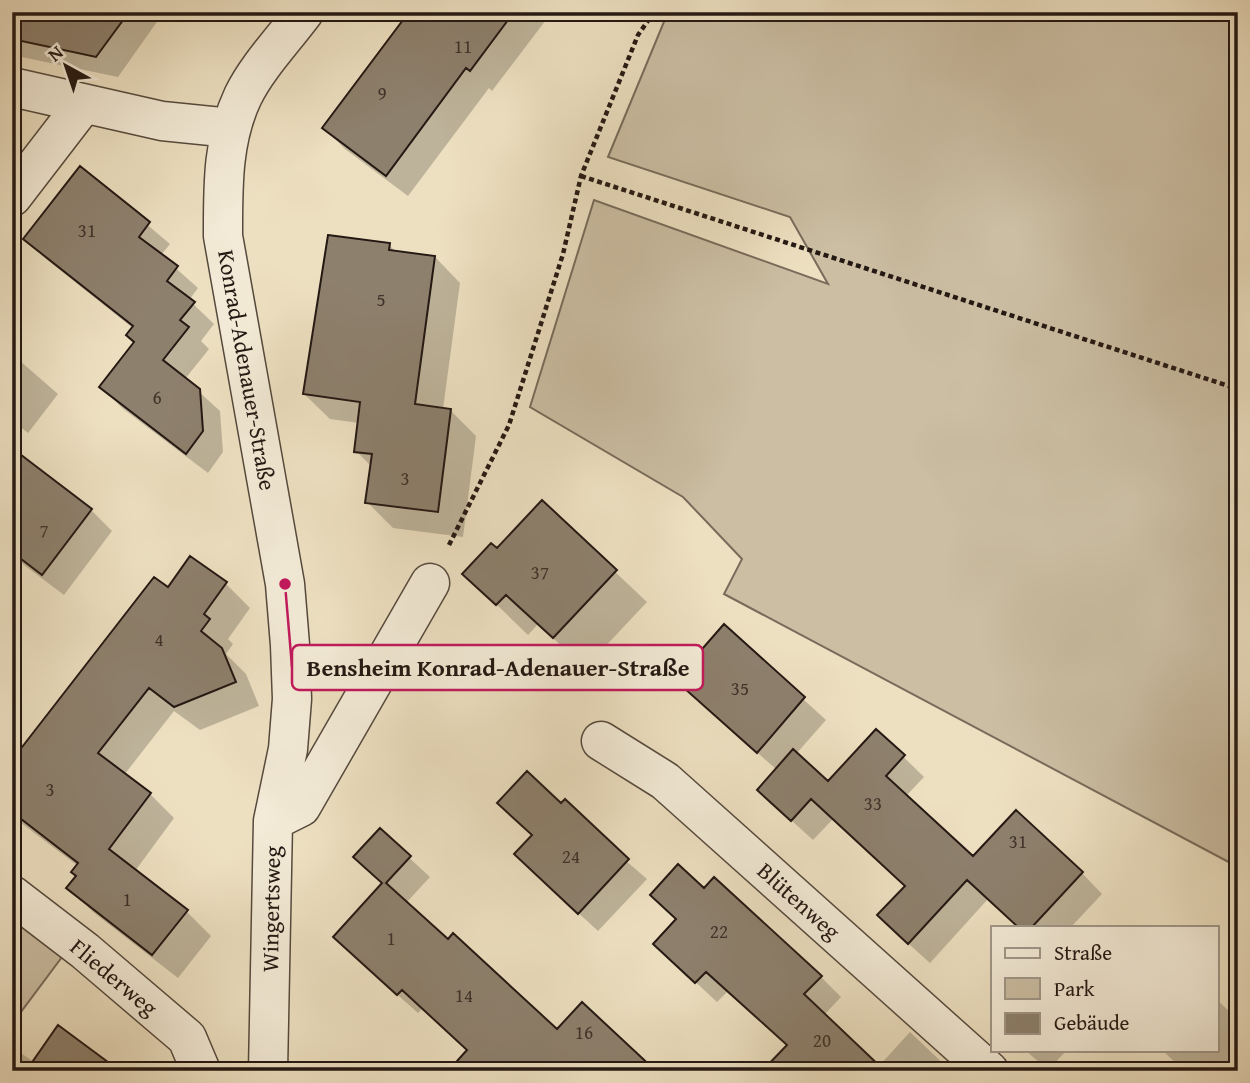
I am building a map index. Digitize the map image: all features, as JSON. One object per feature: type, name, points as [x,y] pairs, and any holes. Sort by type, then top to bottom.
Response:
[{"type":"street","name":"Konrad-Adenauer-Straße","points":[[288,749],[292,699],[285,584],[223,236],[223,185],[231,128],[244,94],[304,12]]},
{"type":"street","points":[[12,87],[82,106],[162,121],[231,128]]},
{"type":"street","points":[[12,197],[82,106]]},
{"type":"street","points":[[273,821],[301,807],[430,583]]},
{"type":"street","name":"Blütenweg","points":[[601,741],[664,781],[989,1071]]},
{"type":"street","name":"Wingertsweg","points":[[268,1071],[273,821],[288,749]]},
{"type":"street","name":"Fliederweg","points":[[12,895],[187,1038],[201,1071]]},
{"type":"path","points":[[430,583],[509,425],[563,254],[581,176],[638,36],[654,12]]},
{"type":"path","points":[[581,176],[1238,389]]},
{"type":"green space","points":[[668,12],[1238,12],[1238,867],[724,594],[742,559],[683,497],[530,407],[594,200],[828,284],[790,217],[608,157]]},
{"type":"green space","points":[[12,917],[62,957],[12,1024]]},
{"type":"building","points":[[12,12],[129,12],[96,57],[12,39]]},
{"type":"building","points":[[409,12],[514,12],[470,71],[466,68],[386,176],[322,128]]},
{"type":"building","points":[[80,166],[150,222],[139,237],[178,266],[167,281],[195,302],[180,320],[189,327],[163,360],[200,389],[203,431],[186,454],[99,387],[134,342],[126,335],[133,326],[23,239]]},
{"type":"building","points":[[328,235],[390,243],[389,250],[435,256],[415,404],[451,409],[438,512],[365,503],[372,454],[354,452],[360,402],[303,394]]},
{"type":"building","points":[[12,448],[92,509],[42,575],[12,552]]},
{"type":"building","points":[[542,500],[617,570],[553,638],[506,595],[496,605],[462,574],[491,543],[497,548]]},
{"type":"building","points":[[190,556],[227,582],[204,614],[210,619],[201,631],[222,648],[236,682],[174,707],[149,688],[98,753],[151,793],[109,849],[188,910],[152,955],[66,888],[76,876],[71,872],[78,863],[12,812],[12,760],[154,577],[168,587]]},
{"type":"building","points":[[724,624],[805,697],[757,753],[675,680]]},
{"type":"building","points":[[876,729],[905,755],[886,776],[973,856],[1016,810],[1083,872],[1033,926],[1017,926],[967,880],[908,944],[877,915],[905,886],[811,799],[791,821],[757,790],[793,749],[828,781]]},
{"type":"building","points":[[527,771],[561,803],[565,799],[629,859],[578,914],[514,854],[532,835],[497,803]]},
{"type":"building","points":[[380,828],[411,856],[386,883],[448,939],[453,933],[557,1029],[582,1002],[656,1071],[448,1071],[467,1050],[402,990],[397,995],[333,937],[382,883],[353,857]]},
{"type":"building","points":[[678,864],[704,888],[714,877],[822,976],[804,994],[885,1071],[762,1071],[787,1045],[706,972],[695,983],[653,944],[676,919],[650,895]]},
{"type":"building","points":[[58,1025],[120,1071],[26,1071]]},
{"type":"place","name":"Bensheim Konrad-Adenauer-Straße","points":[[285,584]]}]
